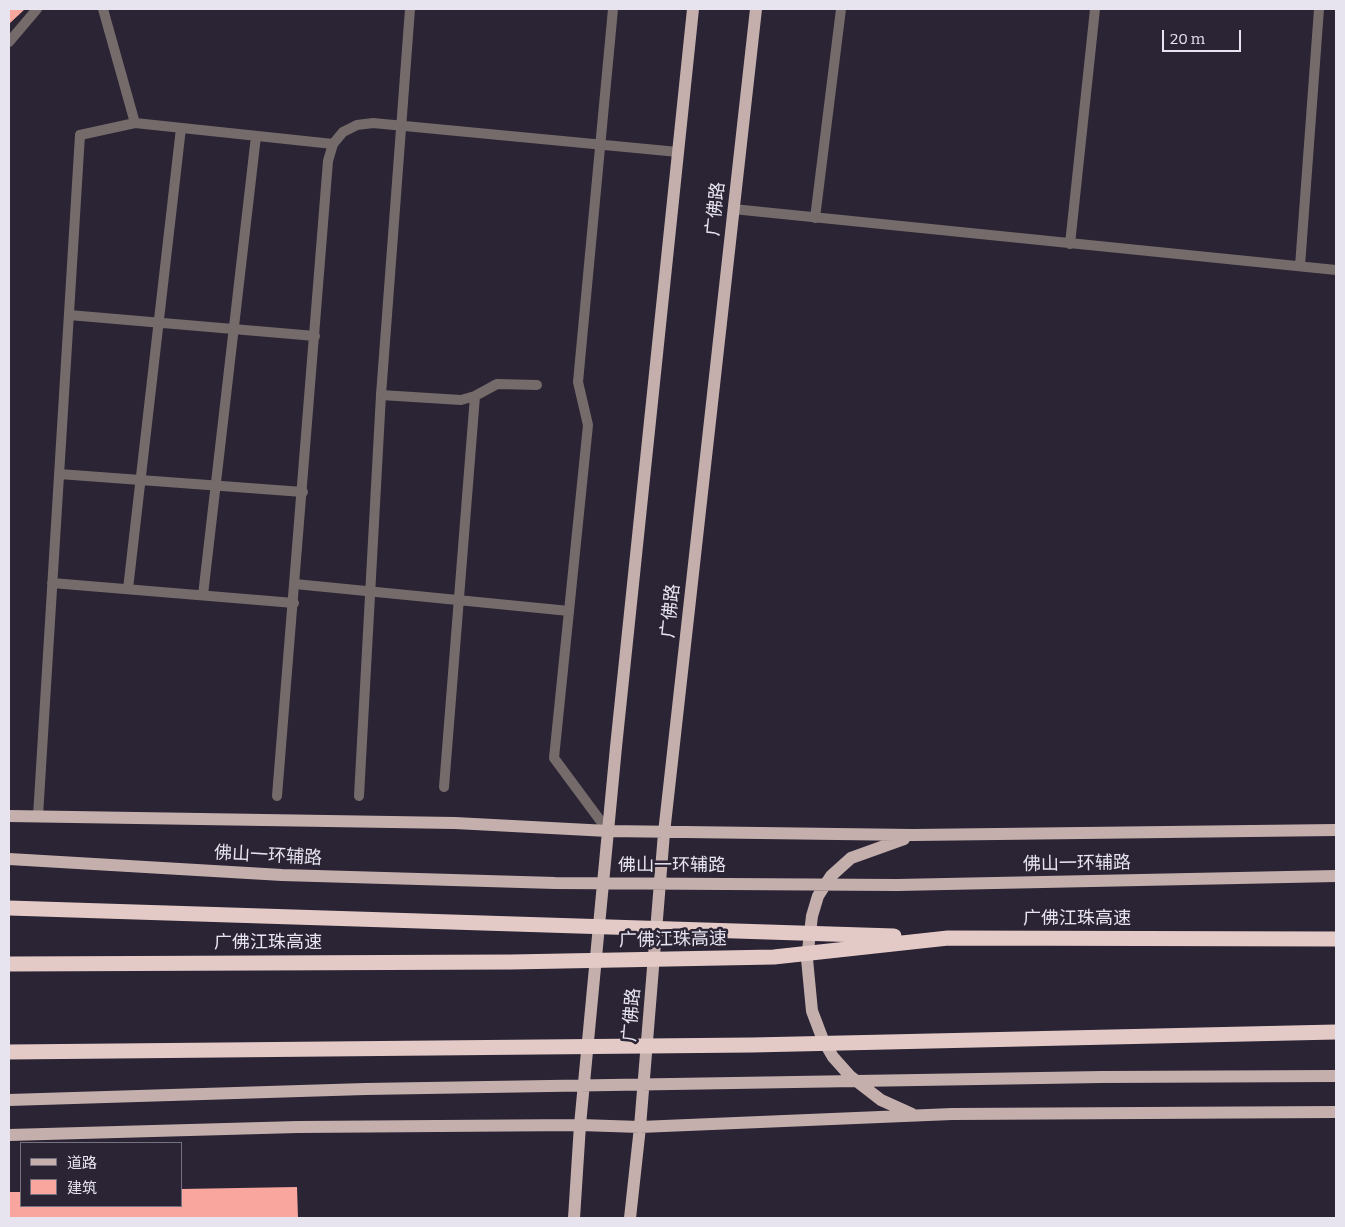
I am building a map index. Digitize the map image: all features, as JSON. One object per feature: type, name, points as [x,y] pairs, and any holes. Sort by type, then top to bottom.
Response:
[{"type":"highway","points":[[9,908],[948,938]]},
{"type":"highway","name":"广佛江珠高速","points":[[9,964],[511,962],[774,957],[948,938],[1336,938]]},
{"type":"highway","points":[[11,1052],[752,1045],[1336,1032]]},
{"type":"main road","points":[[574,1218],[580,1125],[608,832],[692,9]]},
{"type":"main road","name":"广佛路","points":[[630,1218],[640,1127],[664,832],[756,9]]},
{"type":"main road","name":"佛山一环辅路","points":[[9,816],[455,822],[608,832],[913,836],[1336,830]]},
{"type":"main road","points":[[913,836],[851,858],[831,876],[818,896],[812,916],[807,959],[812,1010],[823,1040],[833,1057],[850,1076],[881,1100],[916,1116]]},
{"type":"main road","name":"佛山一环辅路","points":[[9,859],[282,875],[565,883],[897,885],[1336,876]]},
{"type":"main road","points":[[9,1100],[374,1089],[1082,1077],[1336,1076]]},
{"type":"main road","points":[[9,1135],[298,1127],[580,1125],[640,1127],[916,1116],[1336,1112]]},
{"type":"street","points":[[9,42],[37,9]]},
{"type":"street","points":[[102,9],[135,123]]},
{"type":"street","points":[[359,796],[381,395],[410,9]]},
{"type":"street","points":[[608,832],[554,758],[588,425],[578,382],[613,9]]},
{"type":"street","points":[[816,218],[841,9]]},
{"type":"street","points":[[1070,244],[1095,9]]},
{"type":"street","points":[[1300,266],[1319,9]]},
{"type":"street","points":[[38,816],[80,135],[135,123],[332,144]]},
{"type":"street","points":[[277,796],[303,492],[328,161],[332,144],[343,132],[357,126],[373,123],[678,152]]},
{"type":"street","points":[[128,589],[180,128]]},
{"type":"street","points":[[203,595],[256,136]]},
{"type":"street","points":[[733,209],[1336,270]]},
{"type":"street","points":[[69,315],[315,336]]},
{"type":"street","points":[[381,395],[462,400],[475,396],[497,384],[537,385]]},
{"type":"street","points":[[444,787],[475,396]]},
{"type":"street","points":[[59,474],[303,492]]},
{"type":"street","points":[[52,582],[294,603]]},
{"type":"street","points":[[295,584],[569,610]]},
{"type":"building","points":[[9,9],[25,9],[9,24]]},
{"type":"building","points":[[297,1187],[298,1218],[9,1218],[9,1192],[20,1192],[20,1207],[182,1207],[182,1189]]}]
